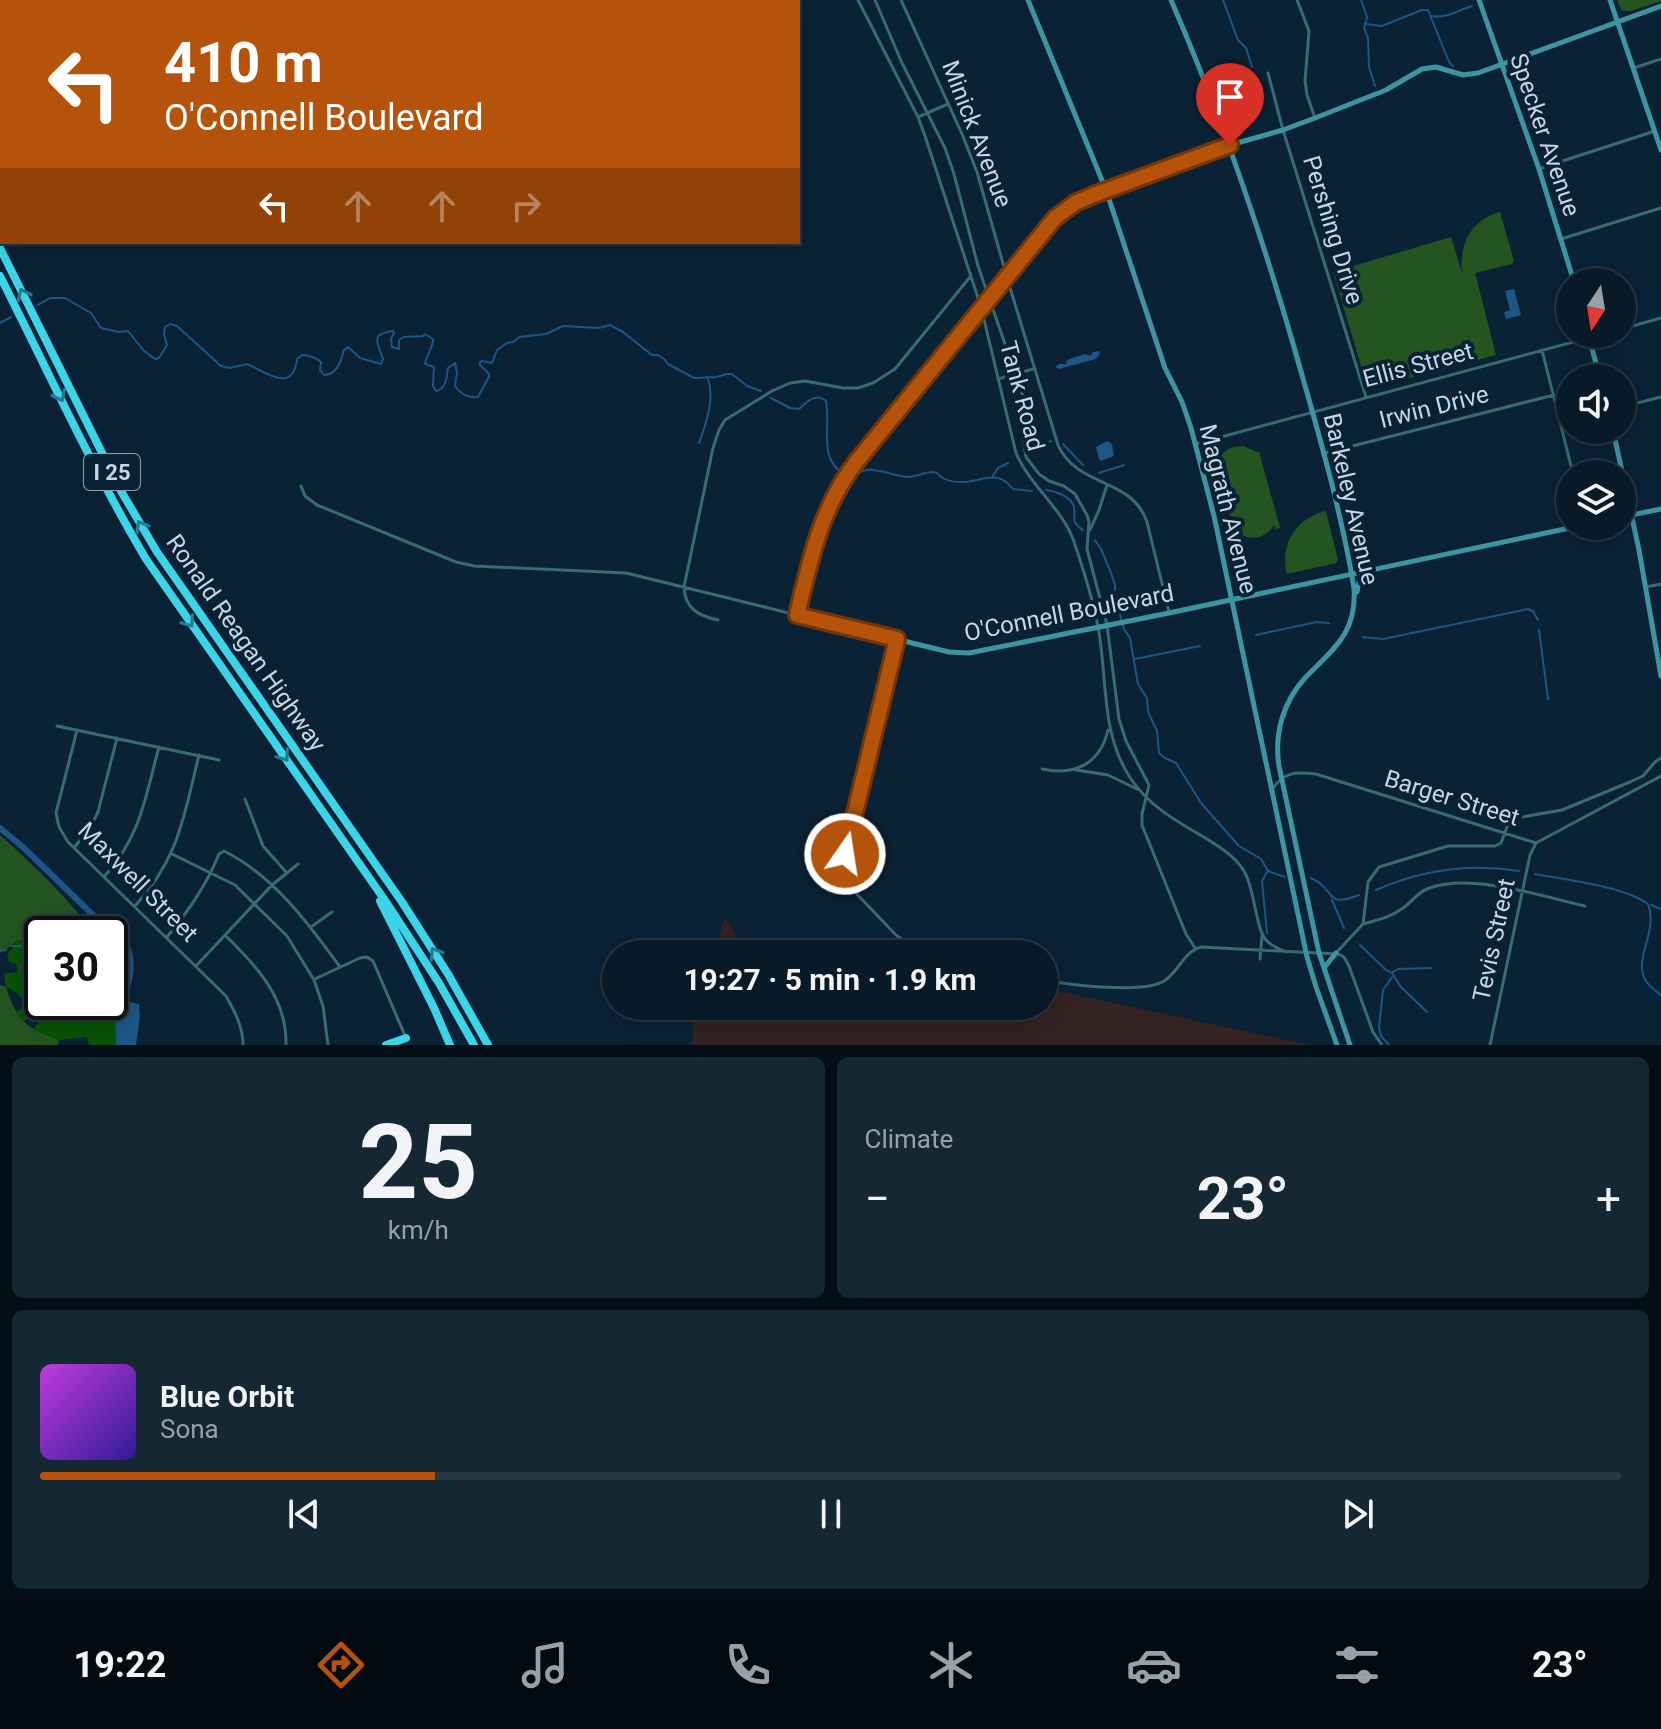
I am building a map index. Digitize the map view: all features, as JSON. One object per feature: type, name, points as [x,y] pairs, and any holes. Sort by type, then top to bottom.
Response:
[{"type":"highway","name":"Ronald Reagan Highway","points":[[0,248],[121,491],[157,552],[394,891],[461,996],[488,1045]]},
{"type":"highway","name":"Ronald Reagan Highway","points":[[0,276],[103,484],[146,559],[369,878],[431,971],[474,1045]]},
{"type":"highway","points":[[369,878],[450,1045]]},
{"type":"highway","points":[[461,996],[494,1045]]},
{"type":"highway","points":[[386,1045],[408,1041]]},
{"type":"main road","name":"Magrath Avenue","points":[[1028,0],[1106,190],[1165,368],[1182,402],[1195,444],[1214,516],[1306,953],[1337,1045]]},
{"type":"main road","name":"Barkeley Avenue","points":[[1171,0],[1230,145],[1272,272],[1313,411],[1352,575],[1354,609],[1347,631],[1303,681],[1285,710],[1278,743],[1281,777],[1319,953],[1350,1045]]},
{"type":"main road","name":"Specker Avenue","points":[[1479,0],[1539,169],[1570,268]]},
{"type":"main road","points":[[1610,0],[1661,150]]},
{"type":"main road","points":[[797,615],[816,538],[840,485],[1006,276],[1055,218],[1075,203],[1230,145],[1315,118],[1386,90],[1422,69],[1436,67],[1455,74],[1478,73],[1661,6]]},
{"type":"main road","points":[[1636,514],[1661,509]]},
{"type":"main road","name":"O'Connell Boulevard","points":[[797,615],[963,653],[1556,531]]},
{"type":"main road","points":[[1636,539],[1661,676]]},
{"type":"main road","points":[[1354,609],[1359,582],[1370,571]]},
{"type":"main road","points":[[1324,969],[1336,953]]},
{"type":"street","name":"Tank Road","points":[[858,0],[918,117],[981,307],[1019,460],[1068,529],[1075,544],[1098,627],[1109,727],[1116,751],[1140,791],[1238,863],[1250,883],[1262,936],[1260,959]]},
{"type":"street","points":[[875,0],[945,148],[954,174],[988,298],[1023,396],[1026,457],[1044,478],[1075,494],[1087,515],[1087,549],[1107,625],[1119,719],[1126,741],[1148,780],[1142,825],[1186,934],[1195,948]]},
{"type":"street","name":"Minick Avenue","points":[[901,0],[977,172],[1058,445],[1070,465],[1134,500],[1146,516],[1169,613]]},
{"type":"street","points":[[1297,0],[1309,31],[1305,81],[1315,118]]},
{"type":"street","points":[[1634,68],[1661,59]]},
{"type":"street","name":"Pershing Drive","points":[[1268,73],[1366,397]]},
{"type":"street","points":[[918,117],[948,104]]},
{"type":"street","points":[[1539,169],[1655,131]]},
{"type":"street","points":[[1561,239],[1661,208]]},
{"type":"street","points":[[718,620],[701,616],[693,610],[686,600],[684,587],[713,448],[725,420],[790,383],[805,381],[852,389],[881,379],[895,369],[970,277]]},
{"type":"street","points":[[1636,325],[1661,318]]},
{"type":"street","name":"Ellis Street","points":[[1195,444],[1556,346]]},
{"type":"street","points":[[1542,350],[1570,460]]},
{"type":"street","points":[[998,379],[1034,369]]},
{"type":"street","name":"Irwin Drive","points":[[1324,454],[1554,395]]},
{"type":"street","points":[[1636,403],[1661,397]]},
{"type":"street","points":[[1075,544],[1087,535],[1107,485]]},
{"type":"street","name":"O'Connell Boulevard","points":[[301,486],[305,496],[317,505],[462,564],[618,572],[797,615]]},
{"type":"street","points":[[1646,587],[1661,584]]},
{"type":"street","points":[[897,639],[847,844],[845,870],[849,886],[903,940]]},
{"type":"street","points":[[57,726],[219,760]]},
{"type":"street","points":[[1072,770],[1096,756],[1109,727]]},
{"type":"street","name":"Maxwell Street","points":[[77,730],[56,813],[64,837],[226,996],[237,1016],[243,1045]]},
{"type":"street","points":[[74,848],[98,812],[117,738]]},
{"type":"street","points":[[104,877],[134,836],[159,747]]},
{"type":"street","points":[[135,906],[172,854],[199,755]]},
{"type":"street","points":[[1363,924],[1368,882],[1379,867],[1448,846],[1495,846],[1501,843],[1516,818],[1562,810],[1630,782],[1643,776],[1661,758]]},
{"type":"street","points":[[1042,769],[1108,775],[1140,791]]},
{"type":"street","name":"Barger Street","points":[[1281,777],[1294,773],[1316,774],[1536,843],[1661,776]]},
{"type":"street","points":[[1272,790],[1281,777]]},
{"type":"street","points":[[245,799],[263,846],[286,872]]},
{"type":"street","name":"Tevis Street","points":[[1490,1045],[1530,855],[1536,843]]},
{"type":"street","points":[[167,937],[190,910],[219,854],[224,851],[242,860],[272,885],[311,927],[340,967]]},
{"type":"street","points":[[172,854],[235,885],[287,936],[314,980],[325,1015],[328,1045]]},
{"type":"street","points":[[196,966],[272,885],[298,864]]},
{"type":"street","points":[[1336,953],[1363,924],[1388,918],[1422,891],[1441,884],[1488,885],[1585,906]]},
{"type":"street","points":[[311,927],[332,912]]},
{"type":"street","points":[[225,935],[260,970],[276,1000],[286,1032],[286,1045]]},
{"type":"street","points":[[1262,936],[1271,945],[1286,952]]},
{"type":"street","points":[[1058,981],[1151,986],[1169,977],[1188,953],[1207,946],[1336,953],[1342,955],[1349,966],[1373,1032],[1382,1045]]},
{"type":"street","points":[[314,980],[367,957],[373,961],[408,1041]]},
{"type":"shaded area","points":[[725,918],[740,940],[718,940]]},
{"type":"shaded area","points":[[1058,991],[1309,1045],[692,1045],[694,1020],[1058,1020]]},
{"type":"green space","points":[[1617,0],[1661,0],[1661,1],[1622,11]]},
{"type":"green space","points":[[1500,212],[1514,261],[1475,273],[1496,355],[1368,389],[1333,272],[1451,237],[1462,273],[1463,252],[1469,235],[1481,221]]},
{"type":"green space","points":[[1243,446],[1259,452],[1280,528],[1276,529],[1274,525],[1265,534],[1254,538],[1242,535],[1233,525],[1219,470],[1226,451]]},
{"type":"green space","points":[[1326,511],[1338,560],[1287,574],[1286,553],[1292,534],[1306,520]]},
{"type":"green space","points":[[0,835],[80,916],[24,916],[24,940],[0,951]]},
{"type":"green space","points":[[24,940],[24,1001],[6,987],[4,974],[18,972],[16,964],[9,962],[7,955],[17,941]]},
{"type":"green space","points":[[0,985],[6,987],[24,1022],[59,1040],[58,1045],[0,1045]]},
{"type":"green space","points":[[24,1007],[24,1022],[16,1012]]},
{"type":"green space","points":[[116,1020],[116,1045],[89,1045],[87,1037],[59,1040],[33,1030],[39,1022]]},
{"type":"water","points":[[1514,289],[1521,315],[1506,319],[1504,312],[1510,310],[1505,291]]},
{"type":"water","points":[[1099,351],[1096,359],[1059,369],[1055,367],[1066,364],[1067,360]]},
{"type":"water","points":[[1107,441],[1112,444],[1114,456],[1101,461],[1096,447]]},
{"type":"water","points":[[128,1002],[139,1004],[136,1045],[116,1045],[115,1020],[128,1020]]},
{"type":"waterway","points":[[1223,0],[1252,67]]},
{"type":"waterway","points":[[1361,0],[1367,17],[1364,28],[1375,86]]},
{"type":"waterway","points":[[1432,16],[1447,15],[1472,6]]},
{"type":"waterway","points":[[1366,24],[1382,26],[1428,10],[1453,66]]},
{"type":"waterway","points":[[38,305],[50,298],[65,298],[91,313],[101,328],[128,331],[155,359],[167,345],[165,327],[170,324],[177,326],[221,366],[230,368],[247,364],[277,378],[290,376],[302,355],[319,360],[324,375],[332,373],[348,347],[360,358],[381,364],[383,359],[377,340],[381,334],[393,331],[392,347],[399,349],[399,340],[404,337],[425,334],[433,339],[425,364],[434,367],[433,386],[436,391],[444,385],[448,368],[455,363],[455,386],[465,395],[474,397],[478,397],[489,377],[480,362],[492,363],[497,350],[507,343],[519,337],[546,334],[563,326],[599,328],[610,325],[652,355],[658,355],[694,378],[732,374],[747,386],[761,391]]},
{"type":"waterway","points":[[0,323],[11,317]]},
{"type":"waterway","points":[[699,443],[710,403],[708,379]]},
{"type":"waterway","points":[[771,398],[799,409],[815,398],[826,401],[830,459],[843,473]]},
{"type":"waterway","points":[[1028,453],[1051,441]]},
{"type":"waterway","points":[[1063,444],[1083,465]]},
{"type":"waterway","points":[[992,477],[998,468],[1008,463]]},
{"type":"waterway","points":[[1099,473],[1124,465]]},
{"type":"waterway","points":[[853,474],[874,470],[908,477],[932,472],[959,482],[993,477],[1003,479],[1013,489],[1032,491]]},
{"type":"waterway","points":[[1046,490],[1070,500],[1075,522],[1083,530]]},
{"type":"waterway","points":[[1095,540],[1115,585],[1115,597],[1124,629],[1130,638],[1138,684],[1147,698],[1148,712],[1157,731],[1159,753],[1176,763],[1201,803],[1239,846],[1261,859],[1268,871],[1285,877]]},
{"type":"waterway","points":[[1363,637],[1383,639],[1528,609],[1538,620]]},
{"type":"waterway","points":[[1256,635],[1317,622],[1329,623]]},
{"type":"waterway","points":[[1539,630],[1548,699]]},
{"type":"waterway","points":[[1135,659],[1200,646]]},
{"type":"waterway","points":[[0,828],[94,916]]},
{"type":"waterway","points":[[1376,890],[1410,877],[1446,870],[1482,868],[1519,871]]},
{"type":"waterway","points":[[1267,872],[1262,881],[1267,933]]},
{"type":"waterway","points":[[1535,874],[1610,888],[1648,904],[1650,924],[1643,955],[1643,973],[1648,983],[1661,995]]},
{"type":"waterway","points":[[1311,878],[1335,899],[1359,895]]},
{"type":"waterway","points":[[1332,900],[1344,928]]},
{"type":"waterway","points":[[1651,905],[1661,909]]},
{"type":"waterway","points":[[1360,945],[1392,973],[1401,987],[1427,1012]]},
{"type":"waterway","points":[[12,946],[24,946]]},
{"type":"waterway","points":[[128,949],[128,985]]},
{"type":"waterway","points":[[0,951],[6,950]]},
{"type":"waterway","points":[[1393,972],[1398,969],[1431,968]]},
{"type":"waterway","points":[[1389,1045],[1381,1036],[1379,1027],[1383,990],[1392,977]]},
{"type":"route","points":[[845,854],[897,639],[797,615],[816,538],[831,500],[857,461],[1055,218],[1075,203],[1096,194],[1230,145]]}]
